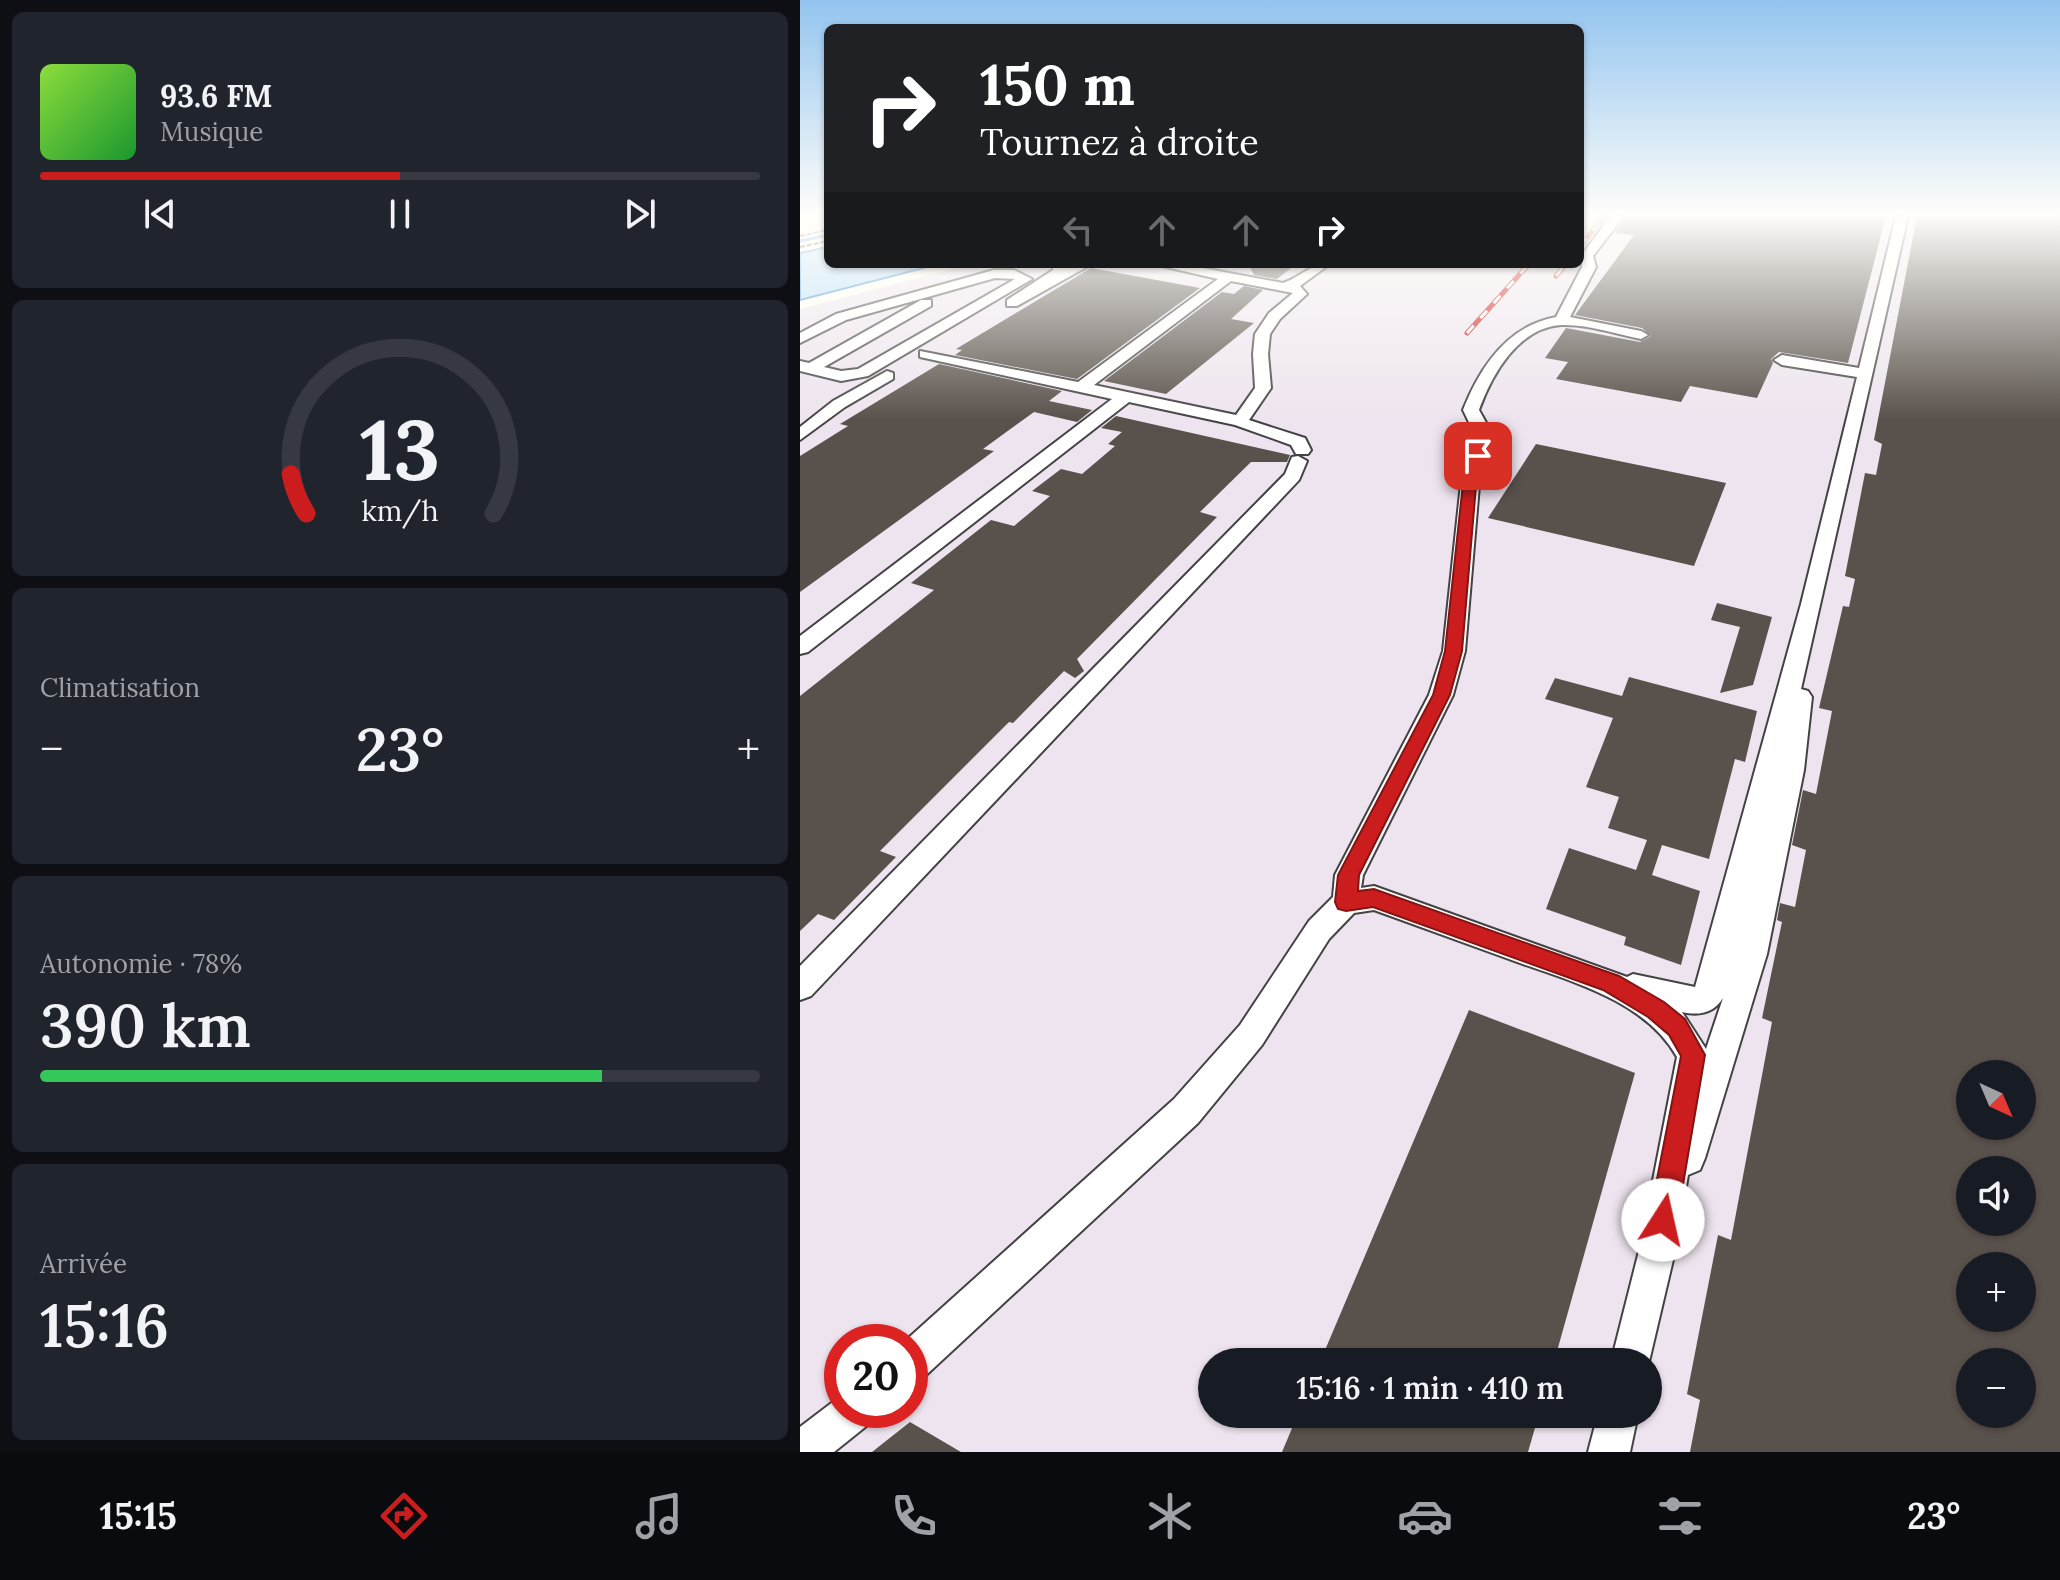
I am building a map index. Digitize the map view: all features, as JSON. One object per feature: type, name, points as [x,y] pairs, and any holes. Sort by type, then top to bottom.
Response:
[{"type":"lane","points":[[800,339],[840,320],[955,284]]},
{"type":"lane","points":[[800,322],[840,320],[959,284]]},
{"type":"lane","points":[[803,367],[868,336],[959,284]]},
{"type":"lane","points":[[832,374],[978,284]]},
{"type":"lane","points":[[800,435],[918,350],[1018,284]]},
{"type":"lane","points":[[1036,289],[1043,284]]},
{"type":"lane","points":[[803,367],[832,374],[862,373],[918,350],[1046,284]]},
{"type":"lane","points":[[1081,387],[1220,284]]},
{"type":"lane","points":[[1240,421],[1263,388],[1259,339],[1267,321],[1300,294],[1299,290],[1275,284]]},
{"type":"lane","points":[[1288,286],[1294,284]]},
{"type":"lane","points":[[1561,321],[1580,284]]},
{"type":"lane","points":[[1346,902],[1374,898],[1611,983],[1695,1001],[1706,998],[1712,989],[1812,604],[1886,284]]},
{"type":"lane","points":[[800,986],[1293,476],[1300,456],[1299,442],[1250,429],[1240,421],[918,350],[868,336],[840,320]]},
{"type":"lane","points":[[803,367],[840,320]]},
{"type":"lane","points":[[928,1347],[1186,1111],[1251,1035],[1319,930],[1346,902],[1349,875],[1441,695],[1454,651],[1471,474],[1485,437],[1471,410],[1477,389],[1524,332],[1561,321],[1641,335]]},
{"type":"lane","points":[[1782,360],[1865,374]]},
{"type":"lane","points":[[803,367],[858,393]]},
{"type":"lane","points":[[800,647],[1125,397]]},
{"type":"lane","points":[[1658,1247],[1752,954],[1791,770],[1812,604]]},
{"type":"lane","points":[[1611,983],[1656,1010],[1677,1027],[1693,1055],[1658,1247],[1633,1348]]},
{"type":"lane","points":[[801,1452],[832,1428]]},
{"type":"lane","points":[[1609,1452],[1615,1428]]},
{"type":"shaded area","points":[[896,284],[2060,284],[2060,1452],[800,1452],[800,309]]},
{"type":"water","points":[[800,284],[863,284],[800,300]]},
{"type":"building","points":[[1065,284],[1177,284],[1200,288],[1077,379],[955,355],[962,350],[956,349]]},
{"type":"building","points":[[1598,284],[1868,284],[1848,363],[1779,352],[1771,359],[1773,363],[1757,398],[1690,386],[1681,402],[1556,379],[1568,362],[1545,358],[1566,328],[1640,342],[1651,336],[1642,328],[1575,315]]},
{"type":"building","points":[[1904,284],[2060,284],[2060,1452],[1690,1452],[1700,1400],[1687,1394],[1718,1235],[1731,1240],[1772,1022],[1762,1018],[1782,922],[1777,920],[1780,903],[1795,907],[1806,850],[1792,845],[1803,790],[1816,794],[1832,711],[1819,708],[1843,606],[1849,607],[1855,579],[1845,576],[1865,473],[1876,475],[1882,444],[1874,440]]},
{"type":"building","points":[[1244,286],[1263,290],[1231,319],[1254,323],[1166,394],[1104,381],[1222,292],[1234,294]]},
{"type":"building","points":[[939,364],[1062,391],[1049,401],[1092,410],[1077,422],[1034,412],[983,449],[994,451],[800,592],[800,456],[848,426],[840,424]]},
{"type":"building","points":[[1116,416],[1290,455],[1287,462],[1251,462],[1200,512],[1217,517],[1077,659],[1084,671],[1075,678],[1064,671],[1013,723],[1009,722],[880,851],[896,857],[834,920],[818,914],[800,931],[800,696],[934,590],[911,583],[991,520],[1014,526],[1050,496],[1032,491],[1061,469],[1082,474],[1115,446],[1108,444],[1122,432],[1101,428]]},
{"type":"building","points":[[1536,444],[1726,483],[1694,566],[1488,518]]},
{"type":"building","points":[[1717,603],[1772,617],[1753,685],[1720,693],[1740,627],[1711,620]]},
{"type":"building","points":[[1629,677],[1757,711],[1745,762],[1735,759],[1709,859],[1662,845],[1652,875],[1700,891],[1681,965],[1624,945],[1626,937],[1546,909],[1569,848],[1636,870],[1647,840],[1608,828],[1619,797],[1586,787],[1613,718],[1545,699],[1555,678],[1622,696]]},
{"type":"building","points":[[1469,1010],[1635,1073],[1558,1348],[1326,1348]]},
{"type":"building","points":[[902,1428],[920,1428],[961,1452],[872,1452]]},
{"type":"building","points":[[1292,1428],[1535,1428],[1528,1452],[1282,1452]]},
{"type":"railway","points":[[1467,333],[1511,284]]},
{"type":"route","points":[[1478,456],[1471,474],[1454,651],[1441,695],[1349,875],[1346,902],[1374,898],[1611,983],[1656,1010],[1677,1027],[1693,1055],[1663,1220]]}]
